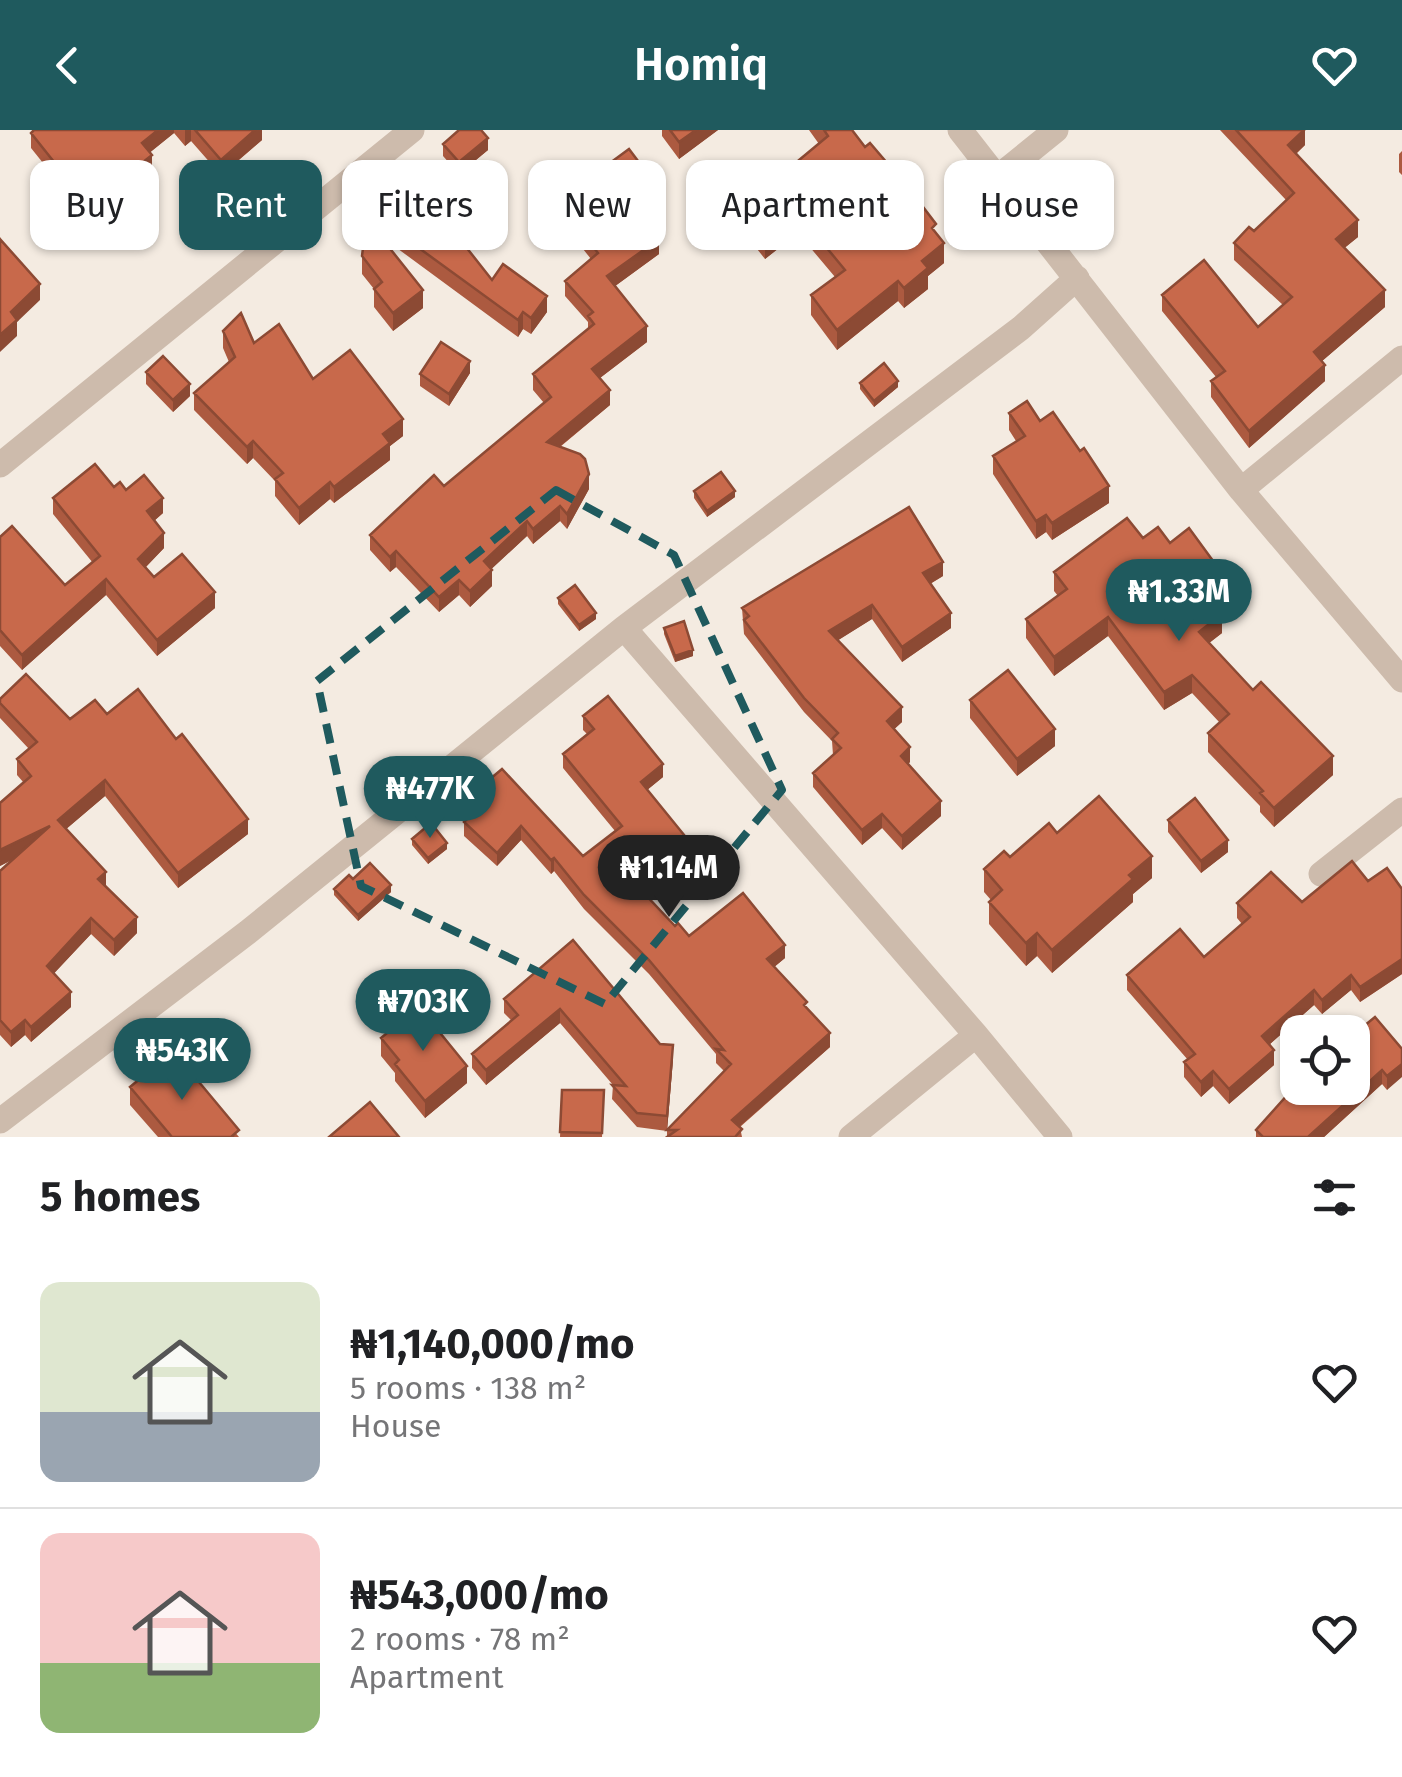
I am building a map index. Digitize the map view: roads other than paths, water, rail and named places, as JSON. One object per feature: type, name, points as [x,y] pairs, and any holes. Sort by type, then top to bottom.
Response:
[{"type":"street","points":[[0,465],[412,130]]},
{"type":"street","points":[[960,130],[984,160]]},
{"type":"street","points":[[1020,160],[1056,130]]},
{"type":"street","points":[[1054,250],[1241,490],[1402,680]]},
{"type":"street","points":[[1,1119],[248,932],[624,628],[1021,328],[1076,278]]},
{"type":"street","points":[[1241,490],[1402,358]]},
{"type":"street","points":[[624,628],[1060,1137]]},
{"type":"street","points":[[1321,874],[1402,810]]},
{"type":"street","points":[[851,1137],[976,1035]]}]
